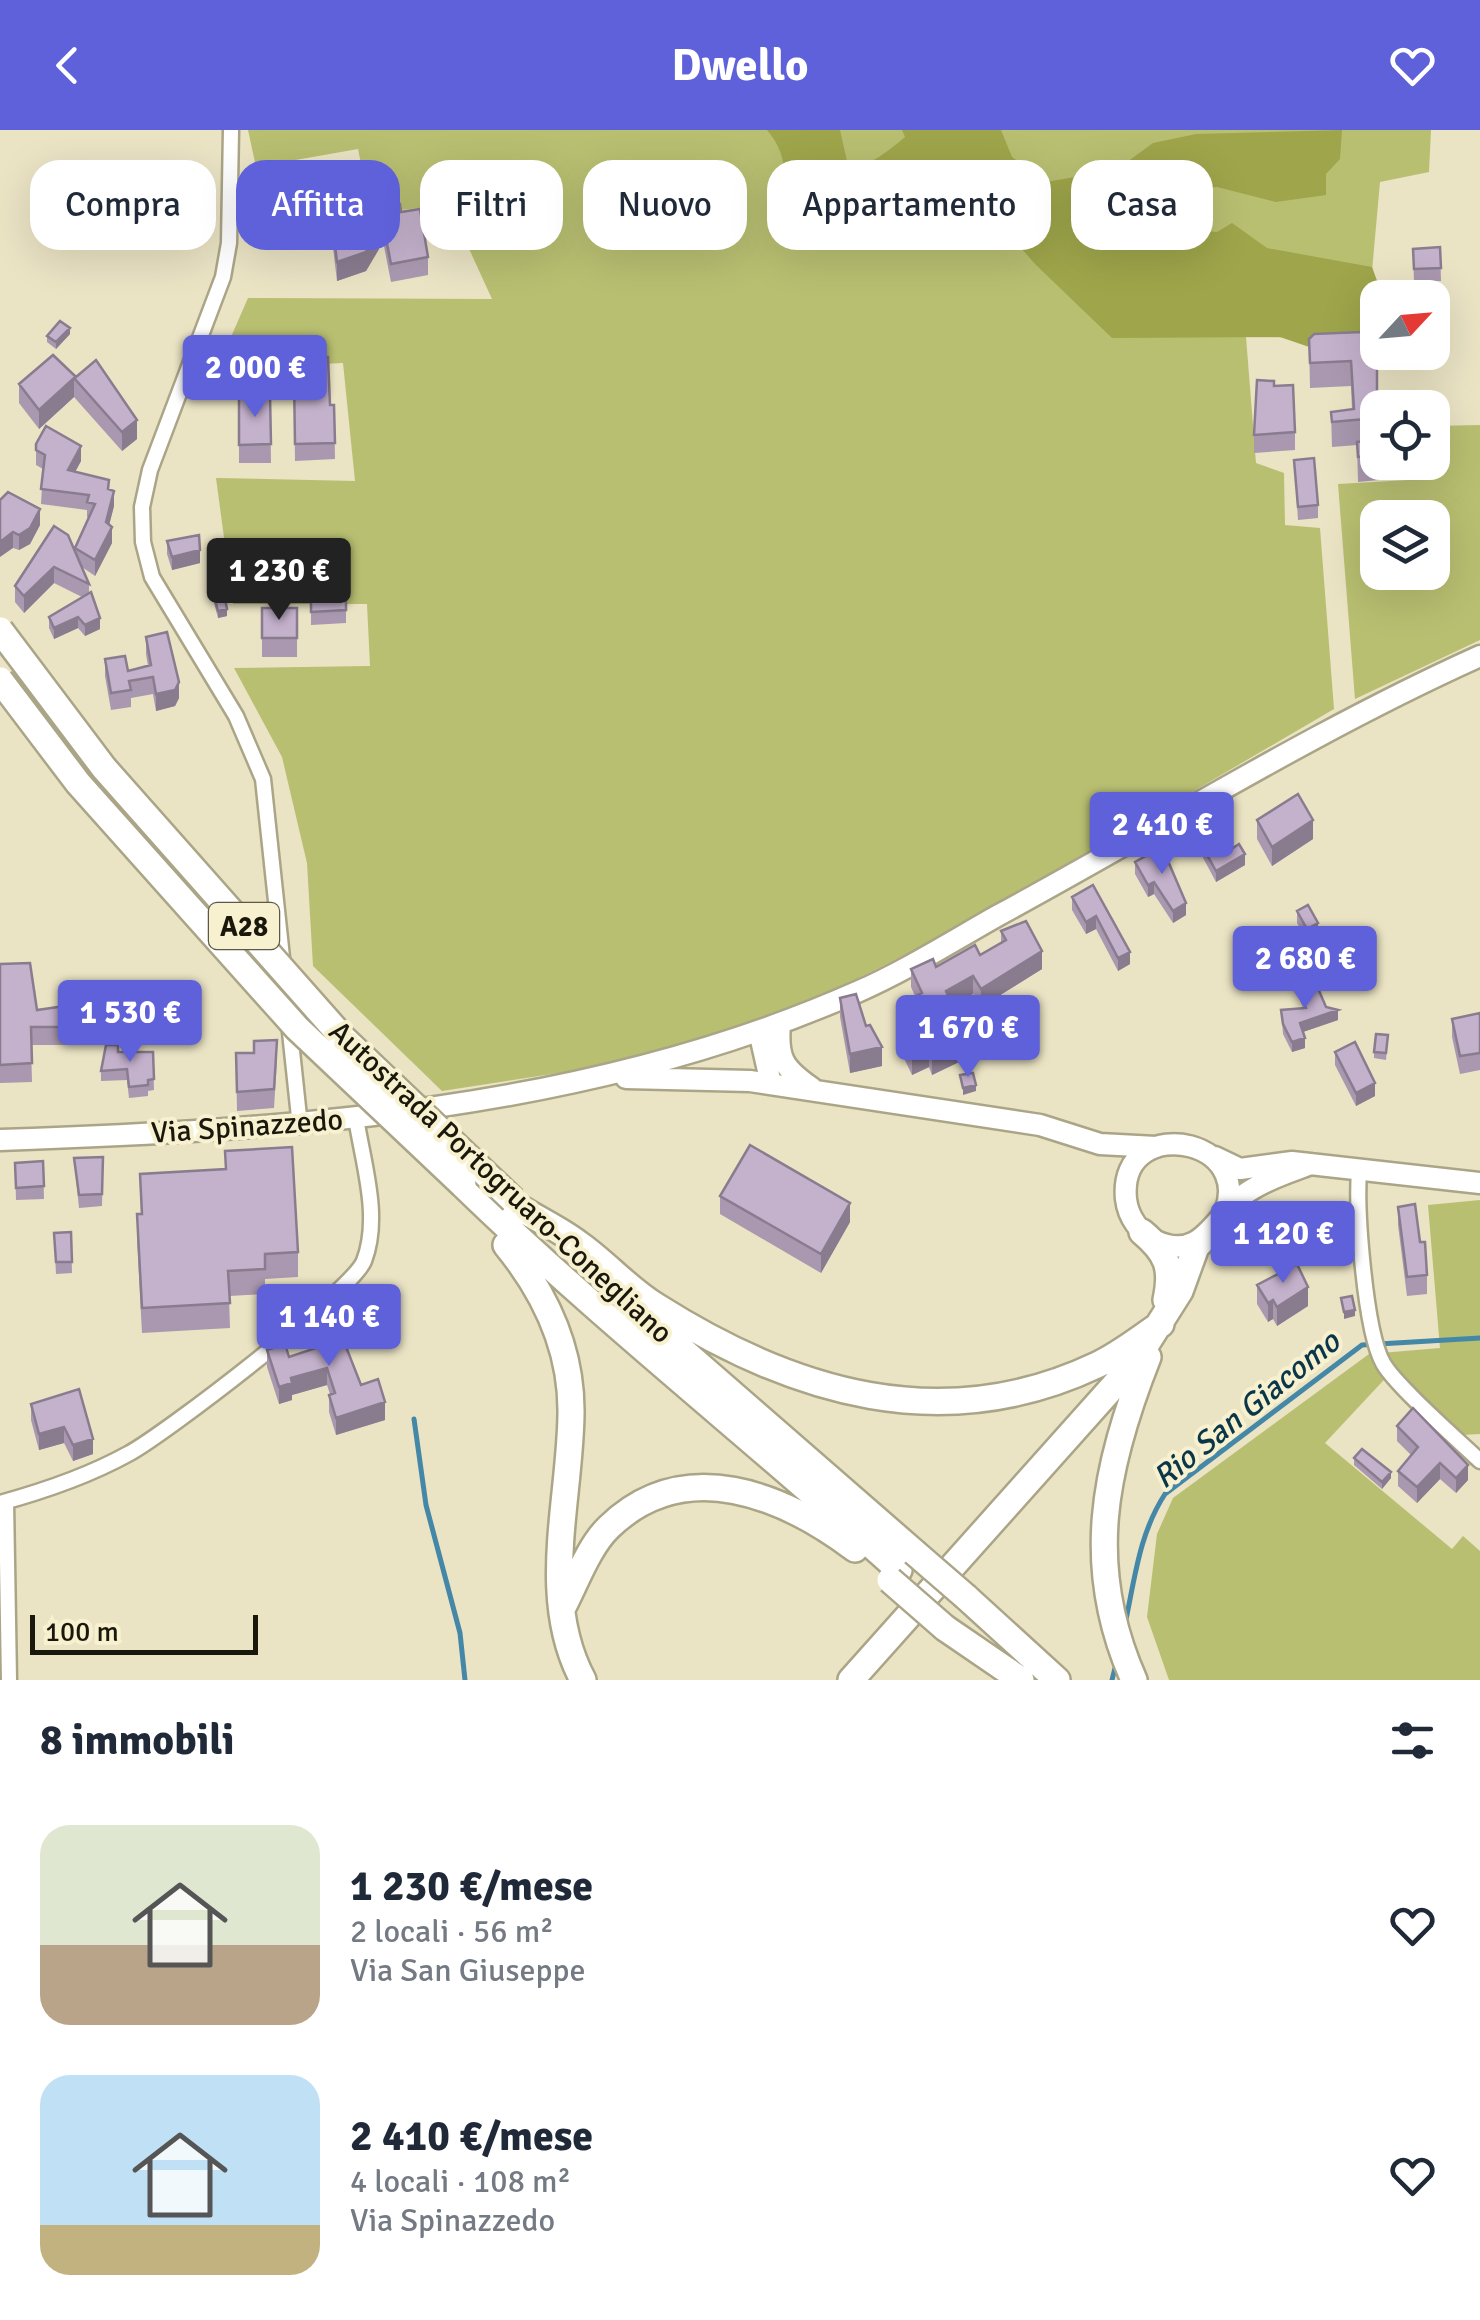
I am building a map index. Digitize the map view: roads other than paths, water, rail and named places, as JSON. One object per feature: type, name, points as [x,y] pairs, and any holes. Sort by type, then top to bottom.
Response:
[{"type":"highway","name":"Autostrada Portogruaro-Conegliano","points":[[0,630],[104,768],[343,1038],[901,1567]]},
{"type":"highway","name":"Autostrada Portogruaro-Conegliano","points":[[0,680],[78,783],[297,1028],[353,1099],[772,1454],[955,1614],[1022,1680]]},
{"type":"highway","points":[[456,1188],[532,1279],[555,1322],[571,1413],[559,1554],[562,1607],[571,1657],[583,1680]]},
{"type":"highway","points":[[517,1204],[578,1243],[652,1304],[732,1352],[795,1379],[887,1400],[990,1400],[1050,1385],[1100,1364],[1161,1324]]},
{"type":"highway","points":[[1133,1678],[1112,1615],[1102,1554],[1104,1512],[1117,1445],[1161,1324],[1172,1274],[1163,1249],[1142,1232]]},
{"type":"highway","points":[[851,1680],[1135,1362],[1161,1324],[1209,1235]]},
{"type":"highway","points":[[562,1607],[606,1529],[659,1494],[692,1487],[744,1491],[809,1515],[901,1567],[955,1614]]},
{"type":"highway","name":"Autostrada Portogruaro-Conegliano","points":[[955,1614],[1057,1680]]},
{"type":"street","points":[[232,130],[230,243],[223,277],[150,470],[142,507],[143,542],[152,576],[236,716],[263,779],[300,1126]]},
{"type":"street","points":[[610,1074],[780,1024],[860,990],[1278,758],[1480,656]]},
{"type":"street","points":[[780,1024],[777,1051],[793,1075],[814,1089]]},
{"type":"street","points":[[759,1031],[760,1082]]},
{"type":"street","points":[[700,1050],[760,1082]]},
{"type":"street","points":[[610,1074],[635,1079],[760,1082],[814,1089],[1040,1125],[1100,1144],[1156,1147],[1186,1143],[1240,1168],[1311,1164],[1480,1183]]},
{"type":"street","name":"Via Spinazzedo","points":[[0,1140],[300,1126],[610,1074]]},
{"type":"street","points":[[10,1680],[3,1503],[133,1452],[214,1392],[357,1274],[370,1227],[356,1118]]},
{"type":"street","points":[[1100,1144],[1112,1156],[1134,1222],[1142,1232],[1171,1246],[1209,1235],[1239,1198],[1273,1178],[1311,1164]]},
{"type":"street","points":[[1126,1196],[1133,1166],[1156,1147]]},
{"type":"street","points":[[1209,1235],[1224,1216],[1228,1184],[1213,1156]]},
{"type":"street","points":[[1359,1172],[1357,1201],[1374,1330],[1383,1363],[1480,1462]]},
{"type":"waterway","name":"Rio San Giacomo","points":[[1125,1624],[1144,1541],[1165,1494],[1362,1345],[1480,1338]]},
{"type":"waterway","points":[[414,1419],[426,1505],[460,1633],[465,1680]]},
{"type":"waterway","name":"Rio San Giacomo","points":[[1112,1680],[1116,1664]]}]
